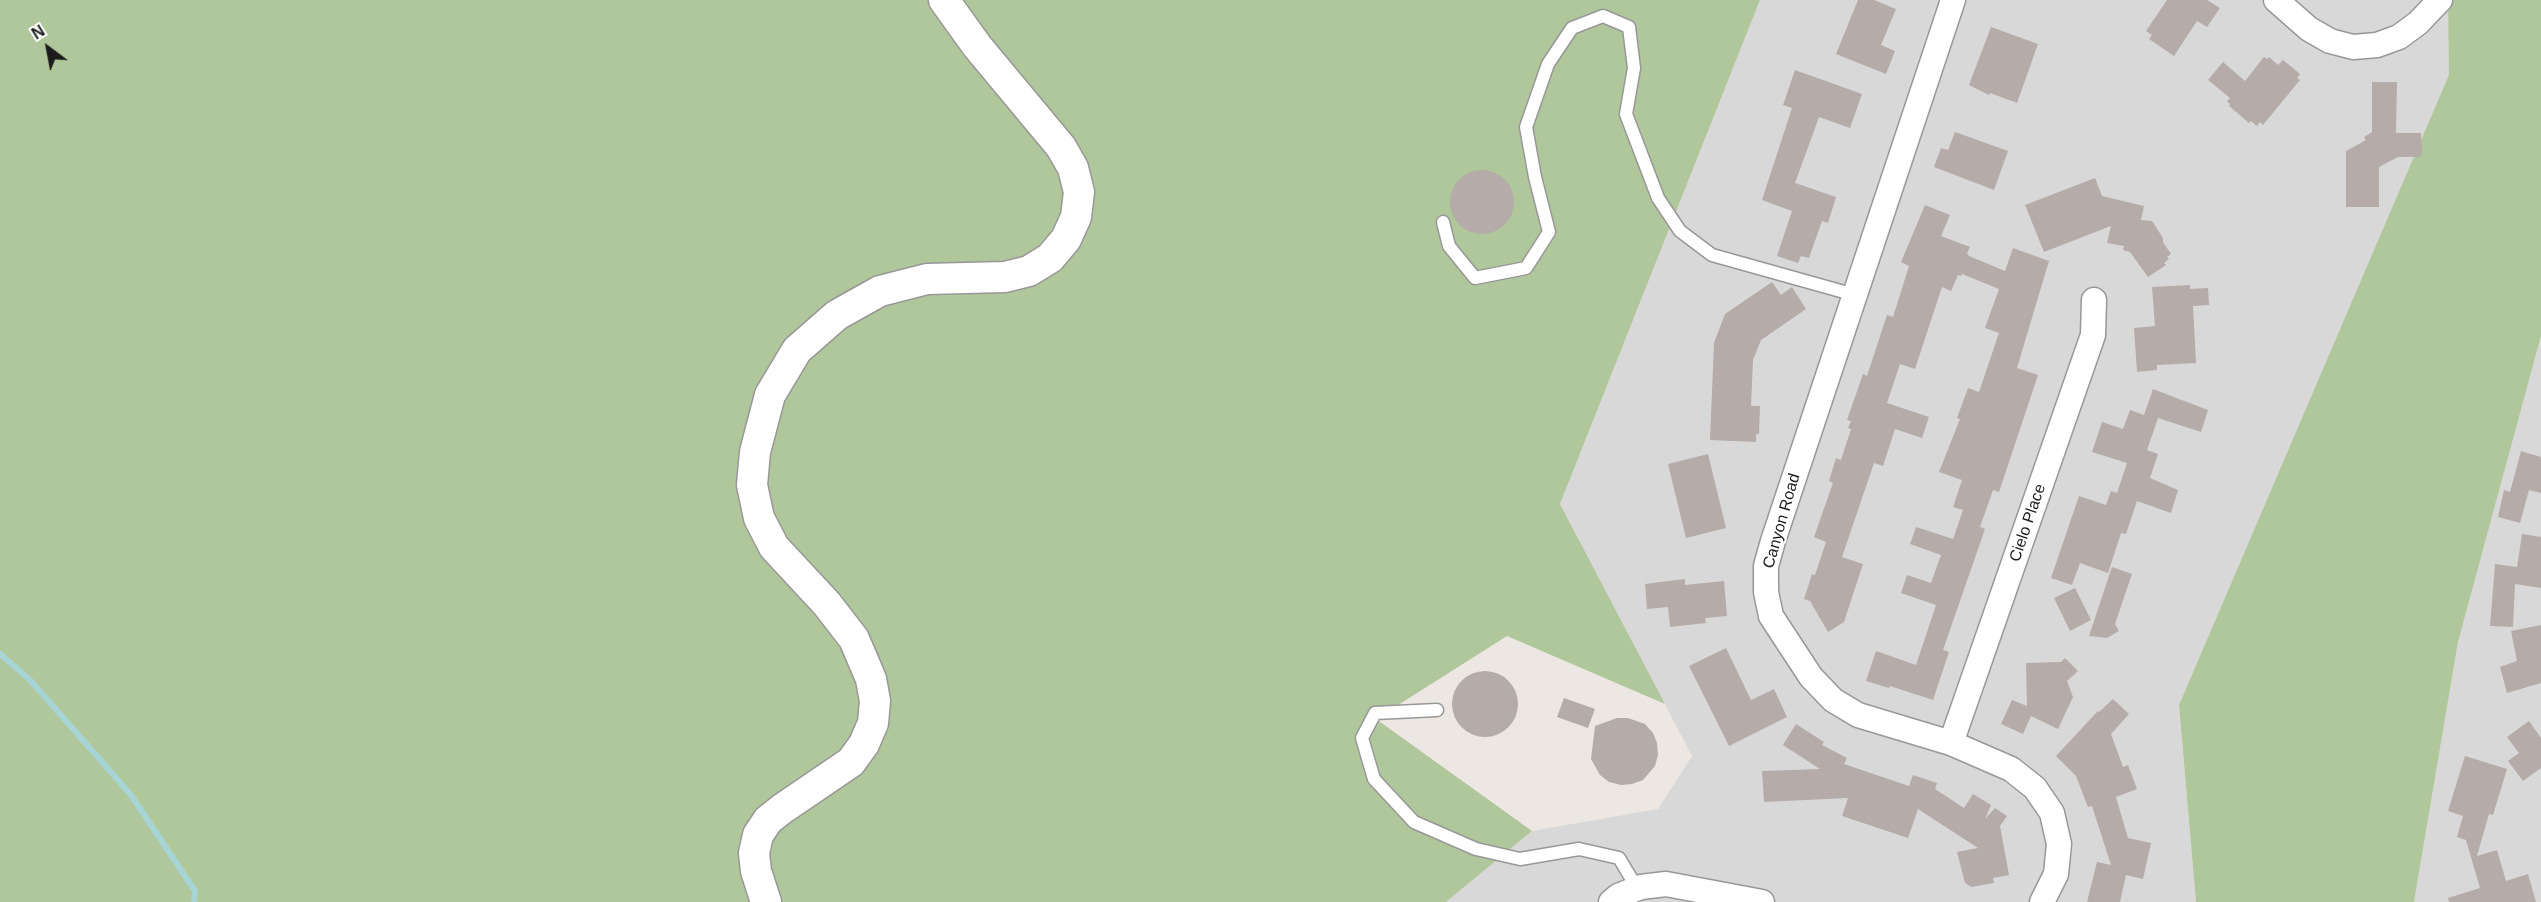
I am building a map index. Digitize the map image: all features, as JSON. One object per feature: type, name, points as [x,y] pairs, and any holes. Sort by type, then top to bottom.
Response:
[{"type":"street","points":[[766,902],[756,871],[754,853],[759,835],[768,820],[782,808],[851,762],[864,744],[873,723],[875,701],[871,679],[854,639],[827,604],[774,547],[759,518],[752,485],[755,452],[770,395],[797,350],[837,315],[880,291],[927,279],[1005,277],[1029,271],[1050,258],[1066,239],[1076,217],[1078,192],[1075,176],[1061,147],[977,46],[944,0]]},
{"type":"street","name":"Canyon Road","points":[[1953,0],[1773,541],[1766,566],[1766,592],[1772,616],[1811,677],[1833,700],[1858,715],[1951,743],[2011,769],[2036,788],[2052,813],[2059,844],[2056,874],[2042,902]]},
{"type":"street","points":[[2276,0],[2309,29],[2330,41],[2353,47],[2377,45],[2399,38],[2418,23],[2440,0]]},
{"type":"street","name":"Cielo Place","points":[[1951,743],[2093,335],[2094,300]]},
{"type":"street","points":[[1611,902],[1618,896],[1637,888],[1666,884],[1762,902]]},
{"type":"lane","points":[[1443,222],[1449,246],[1475,278],[1526,268],[1549,232],[1535,177],[1526,127],[1548,64],[1572,27],[1603,16],[1629,27],[1634,68],[1626,114],[1658,198],[1680,231],[1712,255],[1855,295]]},
{"type":"lane","points":[[1437,710],[1375,712],[1362,738],[1374,779],[1414,822],[1476,849],[1520,859],[1580,849],[1619,858],[1637,888]]},
{"type":"shaded area","points":[[1760,0],[2448,0],[2450,75],[2179,705],[2196,902],[1446,902],[1532,831],[1658,809],[1692,756],[1560,504]]},
{"type":"shaded area","points":[[2541,336],[2541,902],[2414,902],[2458,642]]},
{"type":"green space","points":[[0,0],[1760,0],[1560,504],[1665,704],[1507,636],[1376,719],[1532,831],[1446,902],[0,902]]},
{"type":"green space","points":[[2448,0],[2541,0],[2541,336],[2458,642],[2414,902],[2196,902],[2179,705],[2449,75]]},
{"type":"building","points":[[1858,0],[1874,0],[1896,9],[1881,45],[1895,51],[1886,74],[1836,54]]},
{"type":"building","points":[[2167,0],[2207,0],[2220,8],[2207,27],[2197,21],[2174,56],[2149,39],[2152,35],[2146,31]]},
{"type":"building","points":[[1991,27],[2038,44],[2017,103],[1990,93],[1989,95],[1969,85]]},
{"type":"building","points":[[2264,57],[2267,59],[2269,57],[2278,65],[2283,60],[2300,74],[2297,78],[2300,80],[2263,125],[2260,122],[2257,126],[2251,121],[2249,123],[2229,106],[2227,101],[2230,98],[2208,80],[2223,62],[2245,81]]},
{"type":"building","points":[[1795,70],[1862,94],[1850,128],[1819,117],[1795,183],[1836,197],[1828,223],[1822,221],[1809,258],[1801,256],[1798,263],[1777,256],[1792,211],[1762,200],[1792,108],[1783,105]]},
{"type":"building","points":[[2372,82],[2397,82],[2396,133],[2421,133],[2422,153],[2420,157],[2398,157],[2379,167],[2379,207],[2346,207],[2346,151],[2366,140],[2364,137],[2372,132]]},
{"type":"building","points":[[1955,132],[2008,151],[1994,190],[1934,167],[1941,148],[1948,150]]},
{"type":"building","points":[[1482,170],[1494,172],[1505,179],[1512,190],[1514,202],[1512,214],[1505,225],[1494,232],[1482,234],[1470,232],[1459,225],[1452,214],[1450,202],[1452,190],[1459,179],[1470,172]]},
{"type":"building","points":[[2095,178],[2102,196],[2144,206],[2141,220],[2152,221],[2163,238],[2171,254],[2164,263],[2166,265],[2148,277],[2130,252],[2123,250],[2124,246],[2107,243],[2111,226],[2044,252],[2025,205]]},
{"type":"building","points":[[1925,205],[1950,215],[1941,236],[1970,247],[1967,253],[1969,256],[2005,271],[2013,248],[2049,261],[2017,368],[2038,375],[1999,492],[1993,490],[1980,527],[1985,529],[1943,650],[1949,652],[1933,700],[1866,681],[1876,651],[1916,665],[1936,605],[1901,593],[1907,575],[1931,583],[1941,555],[1910,544],[1916,527],[1953,539],[1963,510],[1953,507],[1962,480],[1939,472],[1960,419],[1957,418],[1968,388],[1979,392],[1999,333],[1985,328],[1999,289],[1962,274],[1958,275],[1951,291],[1942,287],[1915,369],[1900,364],[1887,403],[1929,417],[1922,438],[1895,429],[1883,466],[1874,463],[1842,557],[1863,564],[1844,622],[1828,632],[1810,601],[1804,599],[1826,542],[1814,537],[1833,483],[1829,481],[1836,458],[1841,460],[1851,429],[1848,428],[1851,421],[1847,420],[1863,374],[1867,376],[1887,315],[1893,317],[1909,266],[1901,262]]},
{"type":"building","points":[[1772,282],[1781,295],[1792,287],[1806,309],[1761,340],[1753,360],[1751,406],[1760,406],[1759,434],[1756,434],[1756,442],[1710,440],[1714,343],[1725,314]]},
{"type":"building","points":[[2190,285],[2190,289],[2208,288],[2209,305],[2193,306],[2196,363],[2157,365],[2157,370],[2137,372],[2134,328],[2155,326],[2152,287]]},
{"type":"building","points":[[2153,389],[2208,410],[2201,432],[2158,418],[2147,450],[2158,454],[2150,478],[2178,490],[2171,513],[2137,501],[2126,534],[2121,533],[2108,573],[2080,563],[2072,585],[2051,578],[2079,496],[2106,505],[2111,491],[2117,493],[2127,463],[2092,452],[2102,422],[2123,429],[2130,410],[2144,415]]},
{"type":"building","points":[[2521,451],[2541,457],[2541,493],[2529,490],[2520,523],[2498,517],[2504,490],[2510,492]]},
{"type":"building","points":[[1708,454],[1726,528],[1686,538],[1668,464]]},
{"type":"building","points":[[2522,534],[2541,537],[2541,588],[2515,584],[2513,627],[2490,626],[2495,564],[2517,567]]},
{"type":"building","points":[[2112,567],[2132,574],[2115,624],[2119,631],[2107,638],[2089,636]]},
{"type":"building","points":[[1685,579],[1685,585],[1724,581],[1727,616],[1705,618],[1706,623],[1670,627],[1668,607],[1647,609],[1645,584]]},
{"type":"building","points":[[2075,588],[2091,620],[2070,631],[2054,598]]},
{"type":"building","points":[[2541,625],[2541,683],[2507,693],[2500,667],[2517,661],[2511,631]]},
{"type":"building","points":[[1726,648],[1751,700],[1774,689],[1787,717],[1729,746],[1689,666]]},
{"type":"building","points":[[2065,658],[2078,671],[2067,681],[2073,697],[2058,729],[2031,716],[2023,734],[2001,724],[2012,700],[2027,706],[2026,663],[2061,662]]},
{"type":"building","points":[[1491,671],[1509,680],[1516,691],[1518,704],[1516,717],[1509,728],[1498,735],[1479,737],[1461,728],[1454,717],[1452,698],[1461,680],[1472,673]]},
{"type":"building","points":[[1564,698],[1595,709],[1588,728],[1557,717]]},
{"type":"building","points":[[2113,699],[2129,714],[2111,734],[2123,767],[2128,765],[2137,789],[2116,797],[2128,838],[2151,843],[2143,879],[2126,875],[2120,902],[2087,902],[2097,862],[2111,865],[2092,806],[2088,807],[2076,776],[2056,756],[2098,711]]},
{"type":"building","points":[[1617,718],[1628,718],[1645,724],[1653,733],[1657,743],[1658,755],[1655,766],[1643,780],[1632,784],[1621,785],[1609,782],[1600,775],[1591,759],[1595,726]]},
{"type":"building","points":[[2529,721],[2541,738],[2541,768],[2523,781],[2508,761],[2519,753],[2507,737]]},
{"type":"building","points":[[1796,724],[1824,742],[1822,745],[1847,758],[1844,764],[1909,786],[1913,775],[1937,783],[1935,789],[1964,808],[1973,794],[1991,805],[1985,819],[1995,808],[2007,816],[2000,826],[2009,875],[1993,878],[1994,883],[1971,887],[1965,883],[1957,852],[1978,848],[1918,809],[1908,838],[1842,816],[1848,798],[1764,802],[1762,771],[1820,769],[1783,745]]},
{"type":"building","points":[[2465,756],[2507,769],[2493,815],[2489,814],[2477,856],[2497,850],[2506,881],[2528,874],[2536,902],[2449,902],[2448,898],[2480,888],[2466,840],[2457,837],[2463,816],[2448,811]]},
{"type":"waterway","points":[[0,654],[30,680],[131,795],[195,891],[194,902]]}]
